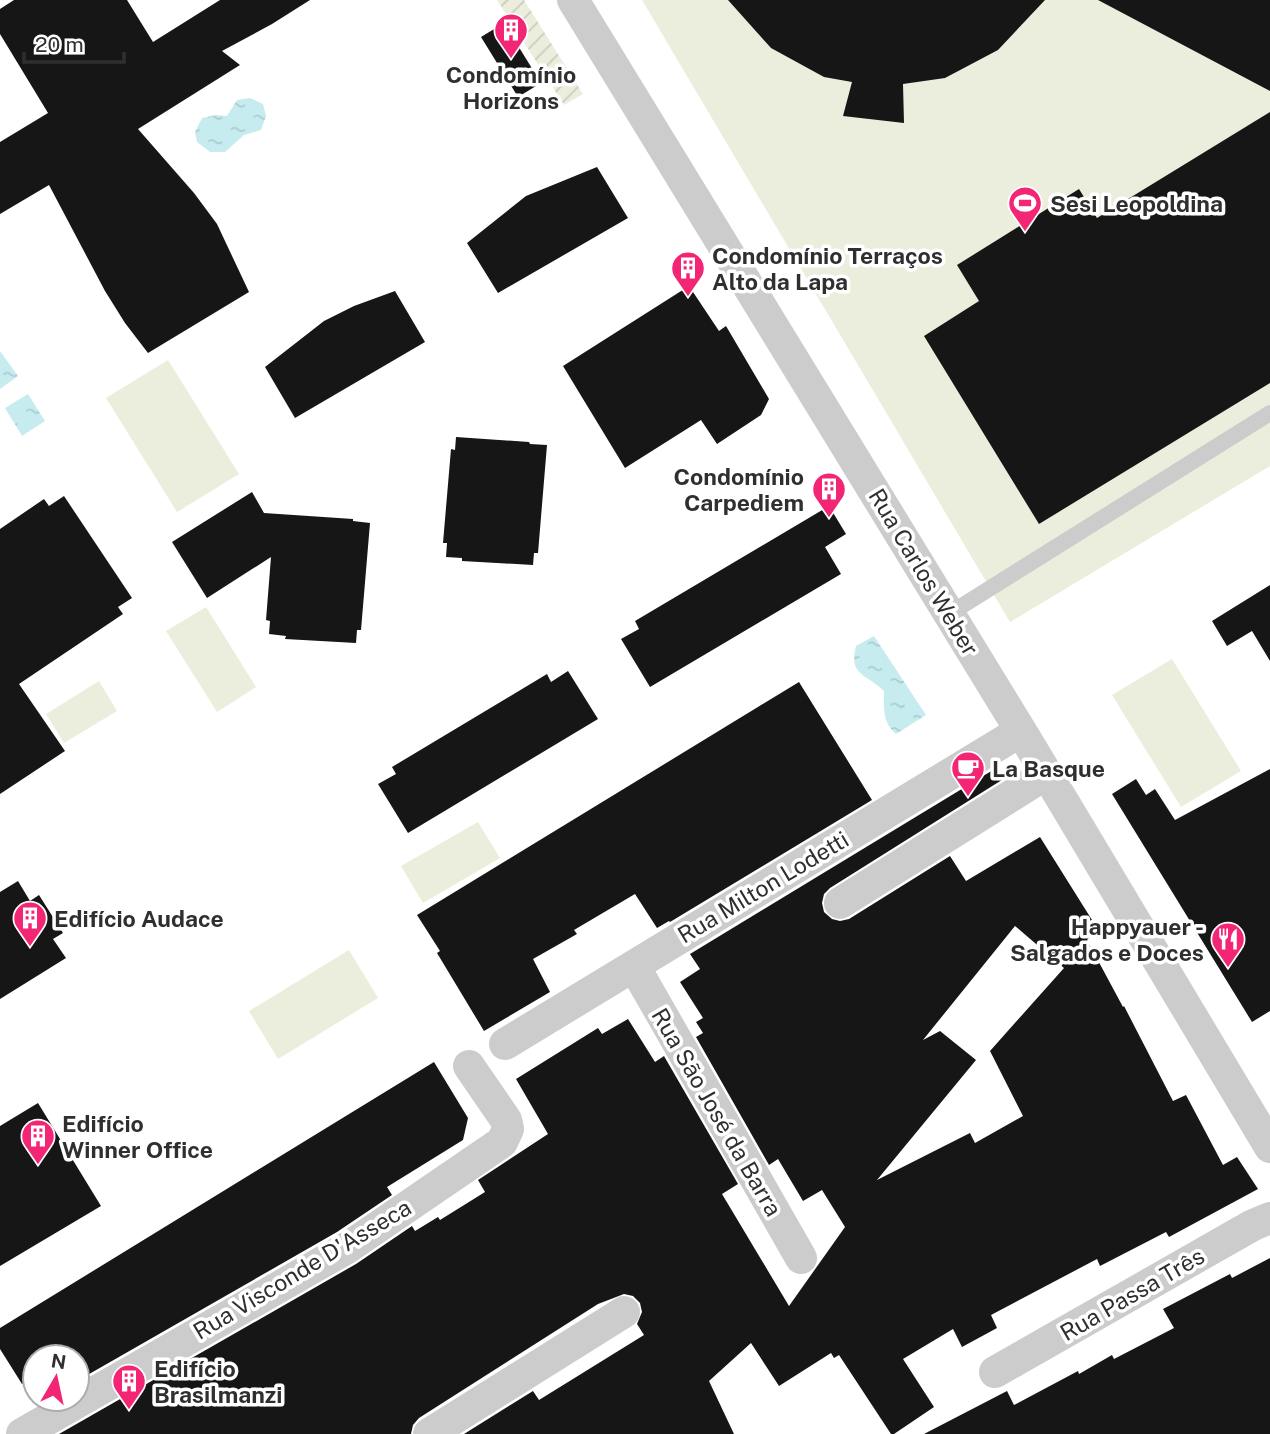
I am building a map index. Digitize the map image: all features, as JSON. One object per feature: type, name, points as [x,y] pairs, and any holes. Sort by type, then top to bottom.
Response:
[{"type":"street","name":"Rua Carlos Weber","points":[[573,0],[1046,774],[1261,1111],[1270,1147]]},
{"type":"street","name":"Rua Milton Lodetti","points":[[505,1044],[1021,731]]},
{"type":"street","points":[[840,903],[1046,774]]},
{"type":"street","name":"Rua São José da Barra","points":[[634,966],[801,1258]]},
{"type":"street","name":"Rua Visconde D'Asseca","points":[[22,1434],[347,1248],[502,1142],[508,1129],[506,1120],[469,1066]]},
{"type":"street","name":"Rua Passa Três","points":[[995,1372],[1253,1225],[1270,1218]]},
{"type":"street","points":[[429,1434],[624,1312]]},
{"type":"lane","points":[[949,614],[1270,413]]},
{"type":"green space","points":[[497,0],[524,0],[583,94],[564,105]]},
{"type":"green space","name":"Sesi Leopoldina","points":[[642,0],[1270,0],[1270,466],[1010,622]]},
{"type":"green space","points":[[168,360],[239,474],[177,512],[106,398]]},
{"type":"green space","points":[[206,607],[256,687],[217,712],[166,631]]},
{"type":"green space","points":[[1172,659],[1241,771],[1181,807],[1112,695]]},
{"type":"green space","points":[[99,681],[117,711],[64,743],[46,714]]},
{"type":"green space","points":[[478,822],[500,858],[423,903],[401,866]]},
{"type":"green space","points":[[349,950],[378,998],[278,1059],[249,1011]]},
{"type":"water","points":[[250,98],[263,104],[266,116],[261,130],[244,135],[225,152],[210,152],[197,142],[195,132],[202,118],[227,116],[237,100]]},
{"type":"water","points":[[0,351],[18,376],[0,389]]},
{"type":"water","points":[[28,394],[45,421],[22,436],[5,408]]},
{"type":"water","points":[[874,636],[926,715],[896,734],[886,720],[884,691],[861,673],[855,663],[856,646]]},
{"type":"building","points":[[14,0],[127,0],[153,42],[220,0],[310,0],[222,51],[240,65],[138,129],[194,193],[217,224],[249,292],[148,353],[105,291],[49,185],[0,214],[0,142],[48,113],[0,34],[0,9]]},
{"type":"building","points":[[728,0],[1045,0],[998,50],[945,78],[903,84],[904,123],[843,116],[852,82],[824,77],[771,48]]},
{"type":"building","points":[[1098,0],[1270,0],[1270,91]]},
{"type":"building","name":"Condomínio Horizons","points":[[504,23],[541,83],[518,97],[481,37]]},
{"type":"building","points":[[1270,112],[1270,383],[1039,524],[924,336],[979,301],[957,265],[1079,189],[1097,218]]},
{"type":"building","points":[[597,167],[628,218],[498,293],[467,243],[526,196]]},
{"type":"building","points":[[689,286],[719,331],[726,326],[769,399],[761,415],[717,444],[701,420],[625,468],[563,366]]},
{"type":"building","points":[[395,291],[425,342],[295,418],[265,367],[324,321],[354,306]]},
{"type":"building","points":[[456,437],[547,445],[538,553],[534,553],[533,565],[462,561],[462,558],[446,557],[447,543],[443,543],[451,449],[455,450]]},
{"type":"building","points":[[252,492],[264,513],[353,519],[370,523],[361,630],[357,630],[356,643],[285,639],[286,636],[269,634],[270,621],[266,620],[271,557],[207,598],[172,542]]},
{"type":"building","points":[[64,496],[132,598],[118,607],[123,614],[19,684],[65,751],[0,794],[0,529],[44,499],[49,506]]},
{"type":"building","points":[[829,506],[846,534],[825,547],[841,574],[650,687],[621,639],[639,629],[635,621]]},
{"type":"building","points":[[1270,585],[1270,661],[1252,631],[1227,646],[1212,621]]},
{"type":"building","points":[[568,671],[598,719],[408,833],[378,784],[396,774],[392,767],[547,674],[551,682]]},
{"type":"building","points":[[799,682],[872,800],[657,928],[635,894],[574,930],[577,934],[533,959],[550,992],[484,1031],[417,915]]},
{"type":"building","points":[[998,767],[1005,778],[830,888],[824,894],[824,912],[832,919],[849,919],[950,856],[966,881],[1040,837],[1097,928],[1087,940],[1173,1101],[1186,1095],[1223,1165],[1237,1157],[1258,1189],[1169,1237],[1166,1232],[1100,1266],[1097,1259],[991,1315],[997,1328],[962,1347],[953,1329],[903,1359],[934,1407],[894,1434],[891,1434],[839,1355],[834,1358],[831,1353],[779,1386],[751,1343],[709,1381],[734,1434],[464,1434],[533,1391],[539,1400],[644,1335],[637,1324],[642,1312],[640,1303],[633,1296],[624,1294],[598,1304],[419,1418],[413,1425],[411,1434],[59,1434],[356,1264],[412,1226],[415,1231],[438,1217],[440,1220],[485,1192],[478,1180],[548,1134],[516,1079],[598,1028],[602,1034],[628,1019],[655,1062],[664,1056],[738,1184],[722,1194],[789,1306],[845,1227],[822,1190],[803,1201],[778,1159],[769,1165],[696,1037],[703,1033],[696,1022],[703,1018],[680,982],[700,969],[690,954]],"holes":[[[1015,926],[1064,968],[990,1051],[1023,1116],[975,1143],[970,1133],[877,1180],[976,1060],[940,1031],[923,1040]]]},
{"type":"building","points":[[1270,769],[1270,1011],[1252,1022],[1112,794],[1136,779],[1146,795],[1155,789],[1175,820]]},
{"type":"building","name":"Edifício Audace","points":[[18,881],[30,901],[39,895],[63,933],[53,939],[66,958],[0,999],[0,892]]},
{"type":"building","points":[[434,1062],[468,1118],[463,1140],[387,1187],[392,1195],[337,1232],[91,1373],[91,1343],[21,1343],[21,1382],[0,1349],[0,1328]]},
{"type":"building","name":"Edifício Winner Office","points":[[38,1103],[101,1206],[0,1266],[0,1126]]},
{"type":"building","points":[[1270,1258],[1270,1434],[924,1434],[1007,1391],[1014,1405],[1112,1355],[1114,1359],[1174,1328],[1163,1309],[1230,1274],[1232,1278]]},
{"type":"place","name":"Condomínio Horizons","points":[[511,60]]},
{"type":"place","name":"Sesi Leopoldina","points":[[1025,233]]},
{"type":"place","name":"Condomínio Terraços Alto da Lapa","points":[[688,298]]},
{"type":"place","name":"Condomínio Carpediem","points":[[829,519]]},
{"type":"place","name":"La Basque","points":[[968,798]]},
{"type":"place","name":"Edifício Audace","points":[[30,948]]},
{"type":"place","name":"Happyauer - Salgados e Doces","points":[[1228,969]]},
{"type":"place","name":"Edifício Winner Office","points":[[38,1166]]},
{"type":"place","name":"Edifício Brasilmanzi","points":[[129,1411]]}]
